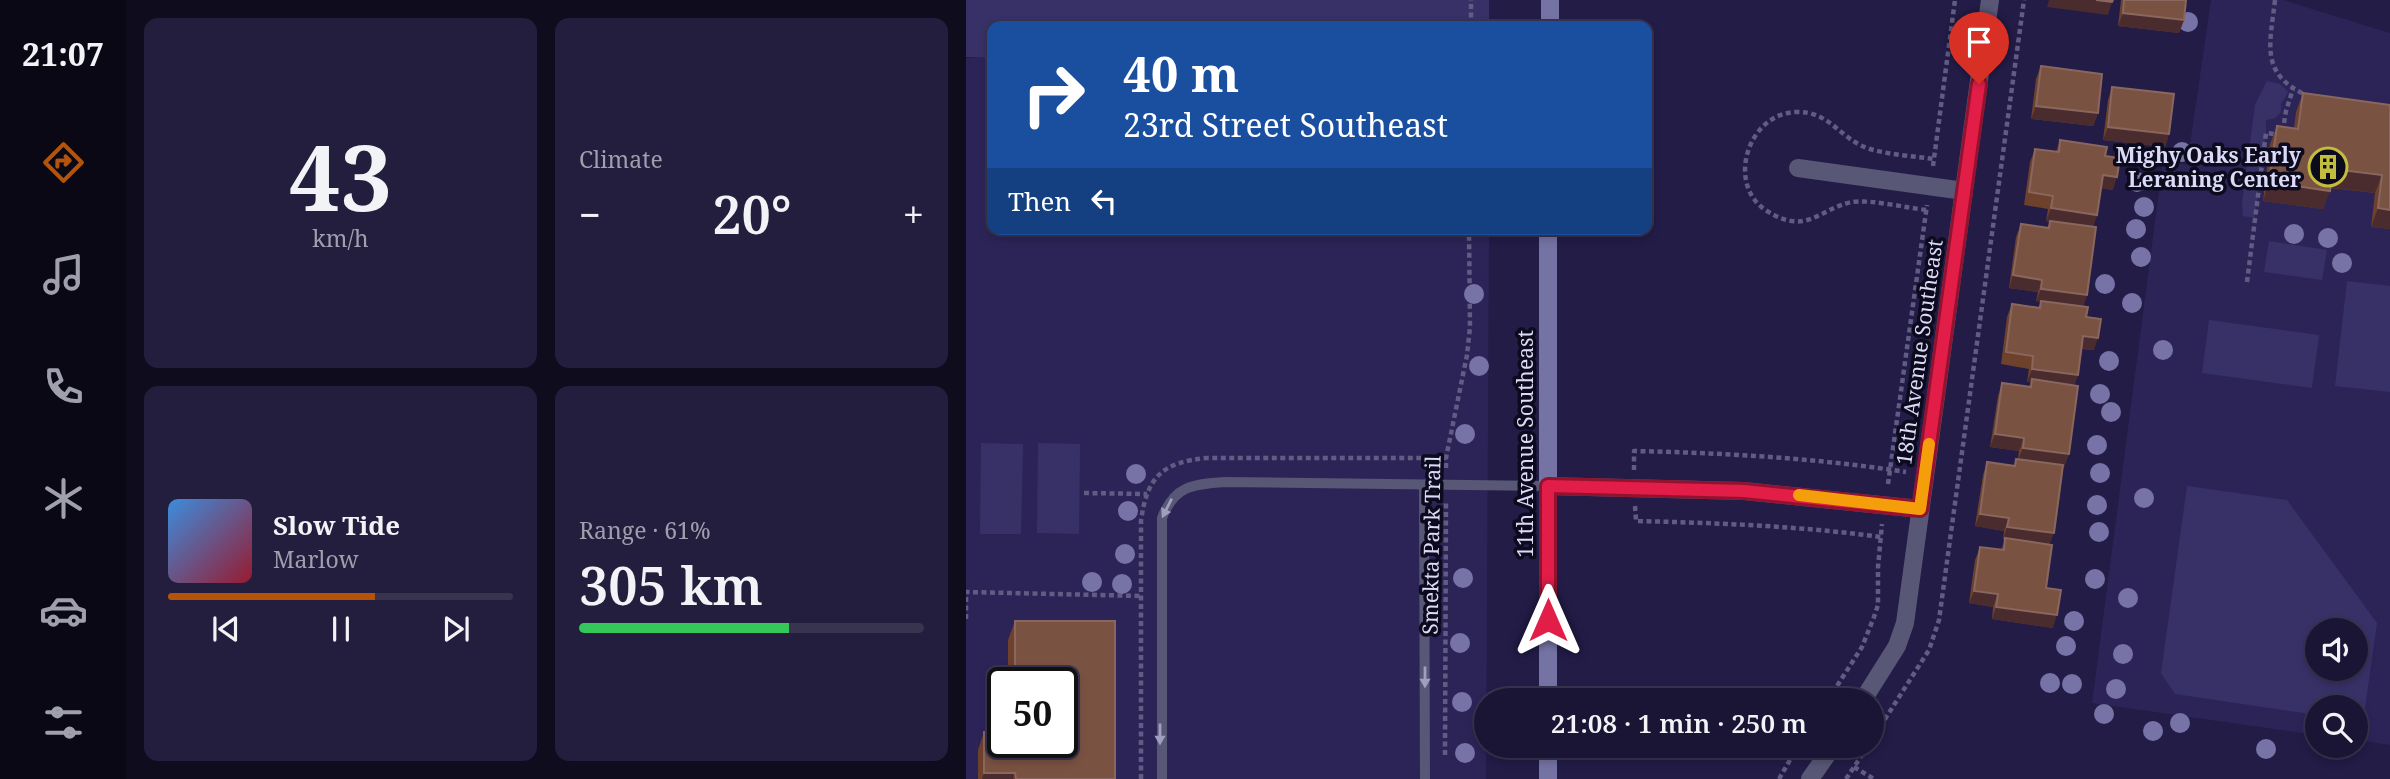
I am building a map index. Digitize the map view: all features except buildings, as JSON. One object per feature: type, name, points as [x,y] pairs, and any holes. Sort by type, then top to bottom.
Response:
[{"type":"main road","points":[[1550,0],[1550,21]]},
{"type":"main road","name":"11th Avenue Southeast","points":[[1548,235],[1548,688]]},
{"type":"main road","points":[[1548,758],[1548,779]]},
{"type":"street","name":"18th Avenue Southeast","points":[[1871,688],[1897,646],[1905,623],[1990,0]]},
{"type":"street","points":[[1798,168],[1964,191]]},
{"type":"street","points":[[1548,486],[1756,492],[1920,509]]},
{"type":"street","points":[[1810,779],[1825,758]]},
{"type":"lane","points":[[1162,779],[1162,518],[1168,503],[1177,493],[1188,487],[1225,482],[1548,486]]},
{"type":"lane","points":[[1424,486],[1425,779]]},
{"type":"path","points":[[1471,0],[1471,21]]},
{"type":"path","points":[[1934,159],[1955,0]]},
{"type":"path","points":[[1959,479],[2024,0]]},
{"type":"path","points":[[2275,0],[2269,52],[2274,71],[2294,89],[2318,100]]},
{"type":"path","points":[[2247,282],[2266,133],[2282,135],[2286,111],[2294,89]]},
{"type":"path","points":[[1836,688],[1862,648],[1878,605],[1881,537],[1748,524],[1636,521],[1634,451],[1743,454],[1890,469],[1926,210]]},
{"type":"path","name":"Smekta Park Trail","points":[[1445,765],[1446,458],[1470,327],[1469,235]]},
{"type":"path","points":[[1084,493],[1147,494],[1155,480],[1174,463],[1207,458],[1446,458]]},
{"type":"path","points":[[966,619],[966,592],[1142,596],[1141,779]]},
{"type":"path","points":[[1779,779],[1791,758]]},
{"type":"path","points":[[1846,779],[1860,758]]},
{"type":"path","points":[[1854,767],[1874,779]]},
{"type":"shaded area","points":[[966,0],[1489,0],[1489,21],[987,21],[987,58],[966,57]]},
{"type":"shaded area","points":[[2211,0],[2283,0],[2390,33],[2390,745],[2368,742],[2368,695],[2305,695],[2305,733],[2092,703],[2163,161],[2187,165]]},
{"type":"shaded area","points":[[966,58],[987,58],[987,235],[1489,235],[1486,688],[1474,688],[1474,758],[1486,758],[1486,779],[966,779]]},
{"type":"shaded area","points":[[2267,81],[2280,84],[2288,92],[2281,104],[2281,112],[2275,118],[2266,120],[2255,218],[2243,216],[2242,203],[2255,105]]},
{"type":"shaded area","points":[[2269,241],[2327,250],[2322,280],[2264,272]]},
{"type":"shaded area","points":[[2347,281],[2390,286],[2390,392],[2335,386]]},
{"type":"shaded area","points":[[2209,320],[2319,335],[2312,388],[2202,373]]},
{"type":"shaded area","points":[[981,443],[1023,444],[1021,534],[980,534]]},
{"type":"shaded area","points":[[1038,443],[1080,444],[1079,534],[1037,533]]},
{"type":"shaded area","points":[[2187,486],[2287,500],[2377,623],[2367,695],[2305,695],[2305,713],[2175,694],[2161,673]]},
{"type":"slow traffic","points":[[1799,495],[1920,509],[1929,444]]},
{"type":"place","name":"Mighy Oaks Early Leraning Center","points":[[2328,167]]},
{"type":"route","points":[[1548,620],[1548,486],[1744,491],[1920,509],[1979,84]]}]
